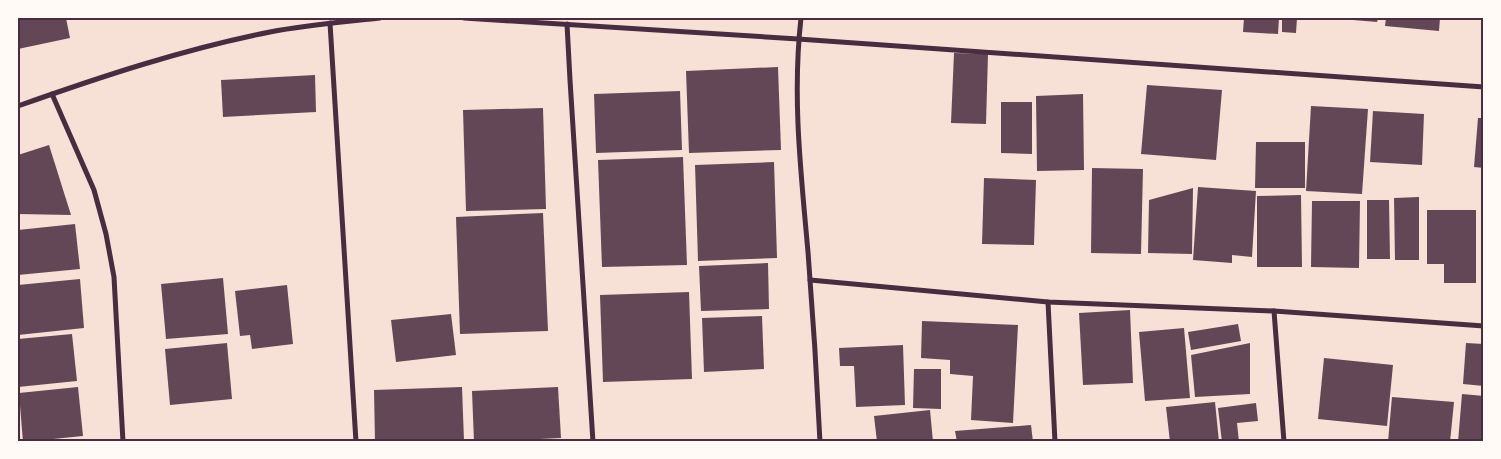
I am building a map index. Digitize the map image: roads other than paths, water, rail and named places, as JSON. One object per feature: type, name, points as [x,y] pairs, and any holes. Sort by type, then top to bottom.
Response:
[{"type":"street","points":[[18,106],[157,60],[218,44],[271,32],[380,18]]},
{"type":"street","points":[[464,18],[798,39],[1484,87]]},
{"type":"street","points":[[801,18],[796,82],[798,135],[810,280],[820,442]]},
{"type":"street","points":[[330,23],[356,442]]},
{"type":"street","points":[[567,24],[593,442]]},
{"type":"street","points":[[52,94],[94,190],[106,234],[114,277],[122,442]]},
{"type":"street","points":[[810,280],[1048,302],[1274,312],[1484,326]]},
{"type":"street","points":[[1048,302],[1055,442]]},
{"type":"street","points":[[1274,312],[1284,442]]}]
